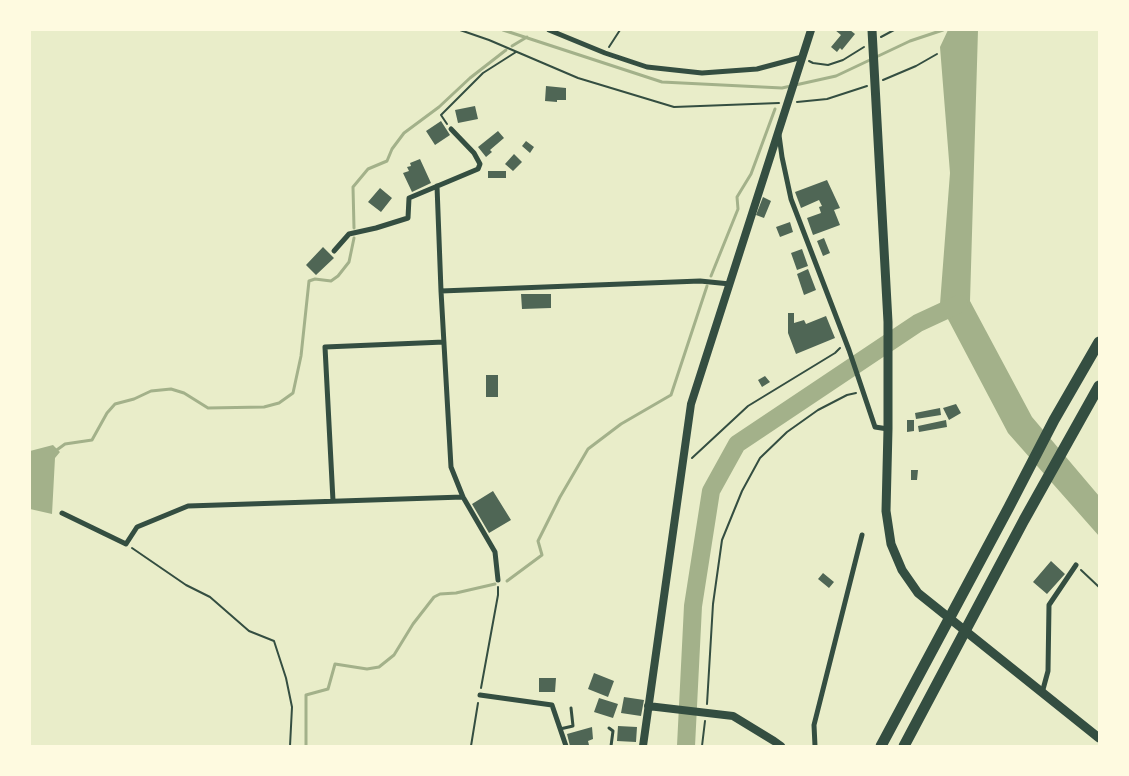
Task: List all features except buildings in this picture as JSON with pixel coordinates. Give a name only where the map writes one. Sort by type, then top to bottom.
[{"type":"highway","points":[[881,746],[968,586],[1054,420],[1099,342]]},
{"type":"highway","points":[[904,746],[1024,520],[1099,386]]},
{"type":"main road","points":[[872,30],[888,322],[886,511],[891,544],[902,570],[918,593],[1098,737]]},
{"type":"street","points":[[549,30],[605,53],[647,67],[702,73],[757,69],[802,57]]},
{"type":"street","points":[[643,746],[691,404],[810,30]]},
{"type":"street","points":[[334,250],[349,234],[408,218],[409,198],[478,169],[480,164],[474,153],[451,129]]},
{"type":"street","points":[[778,131],[791,199],[861,384],[875,427],[888,429]]},
{"type":"street","points":[[437,186],[451,466],[463,497],[494,552],[498,580]]},
{"type":"street","points":[[441,291],[700,281],[730,284]]},
{"type":"street","points":[[333,501],[325,347],[444,342]]},
{"type":"street","points":[[62,513],[126,544],[137,527],[188,506],[463,497]]},
{"type":"street","points":[[815,746],[814,725],[862,535]]},
{"type":"street","points":[[1042,693],[1048,671],[1048,605],[1076,565]]},
{"type":"street","points":[[480,695],[552,705],[566,746]]},
{"type":"street","points":[[648,706],[733,716],[781,746]]},
{"type":"street","points":[[1098,737],[1099,746]]},
{"type":"lane","points":[[560,729],[573,726],[570,708]]},
{"type":"lane","points":[[609,728],[613,731],[611,746]]},
{"type":"path","points":[[460,30],[489,40],[578,78],[674,107],[828,99],[916,66],[937,54]]},
{"type":"path","points":[[605,53],[620,30]]},
{"type":"path","points":[[802,57],[813,63],[828,65],[843,60],[873,45],[894,30]]},
{"type":"path","points":[[451,129],[441,115],[483,73],[516,52]]},
{"type":"path","points":[[681,468],[748,406],[846,344]]},
{"type":"path","points":[[702,746],[713,604],[722,540],[742,491],[760,458],[787,432],[818,410],[847,395],[863,391]]},
{"type":"path","points":[[126,544],[186,585],[210,597],[249,631],[274,641],[286,678],[292,707],[290,746]]},
{"type":"path","points":[[1076,565],[1099,587]]},
{"type":"path","points":[[471,746],[498,595],[498,580]]},
{"type":"shaded area","points":[[948,30],[978,30],[970,301],[1032,417],[1099,496],[1099,536],[1008,433],[940,304],[950,173],[940,47]]},
{"type":"shaded area","points":[[53,445],[60,452],[55,458],[52,514],[30,509],[30,451]]},
{"type":"waterway","points":[[503,30],[662,82],[782,88],[836,76],[910,41],[943,30]]},
{"type":"waterway","points":[[512,46],[527,37]]},
{"type":"waterway","points":[[354,228],[353,187],[368,169],[387,161],[392,149],[404,133],[439,107],[470,78],[506,50]]},
{"type":"waterway","points":[[711,276],[738,209],[737,197],[751,174],[775,109]]},
{"type":"waterway","points":[[54,452],[65,444],[92,440],[107,413],[115,404],[134,399],[151,391],[171,389],[184,393],[208,408],[264,407],[279,403],[293,393],[301,356],[309,281],[315,279],[331,281],[338,276],[349,262],[354,238]]},
{"type":"waterway","points":[[507,581],[542,555],[538,541],[560,497],[588,449],[621,424],[671,395],[707,286]]},
{"type":"waterway","points":[[686,746],[693,606],[711,491],[737,444],[918,323],[959,304]]},
{"type":"waterway","points":[[306,746],[306,695],[328,689],[335,664],[367,669],[379,667],[394,655],[413,624],[434,597],[440,594],[456,593],[495,584]]}]
